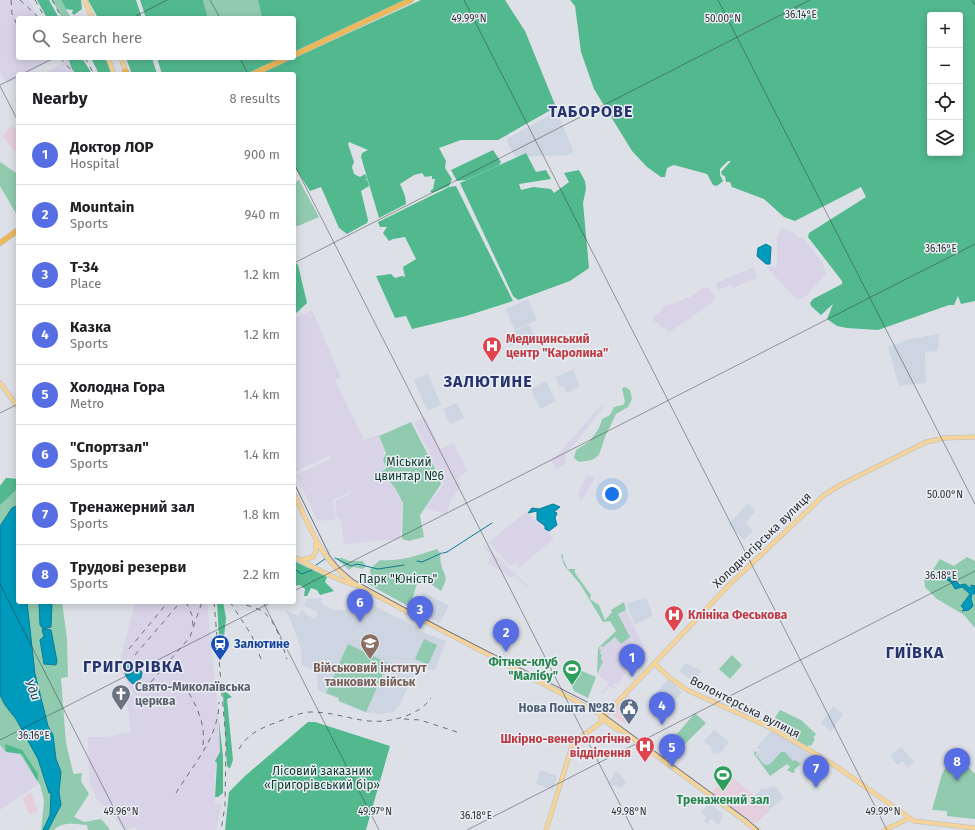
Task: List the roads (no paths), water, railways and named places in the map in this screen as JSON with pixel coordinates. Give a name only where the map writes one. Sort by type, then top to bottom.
[{"type":"highway","points":[[296,54],[411,0]]},
{"type":"highway","points":[[257,72],[283,60]]},
{"type":"highway","points":[[0,243],[16,231]]},
{"type":"main road","points":[[85,0],[91,16]]},
{"type":"main road","points":[[109,60],[113,72]]},
{"type":"main road","points":[[110,65],[111,60]]},
{"type":"main road","points":[[121,60],[127,72]]},
{"type":"main road","points":[[0,383],[16,404]]},
{"type":"main road","name":"Холодногірська вулиця","points":[[546,830],[573,743],[603,718],[726,588],[829,491],[926,442],[944,438],[975,437]]},
{"type":"main road","points":[[296,498],[316,541],[318,549],[338,571],[360,587],[603,718]]},
{"type":"main road","points":[[299,560],[311,559],[318,549]]},
{"type":"main road","points":[[296,558],[350,584],[603,718],[758,830]]},
{"type":"main road","points":[[350,584],[360,587]]},
{"type":"main road","name":"Волонтерська вулиця","points":[[654,663],[670,678],[686,689],[771,728],[837,767],[910,818],[918,822],[975,828]]},
{"type":"main road","points":[[884,830],[910,818]]},
{"type":"water","points":[[766,244],[771,247],[770,264],[766,264],[757,256],[758,248]]},
{"type":"water","points":[[553,504],[560,507],[554,512],[557,513],[555,518],[557,525],[549,531],[545,529],[545,526],[537,520],[537,511],[528,513],[532,508],[539,509]]},
{"type":"water","name":"Уди","points":[[16,506],[16,604],[27,604],[35,674],[48,726],[53,735],[56,759],[61,772],[59,792],[61,805],[48,830],[43,830],[50,815],[51,793],[49,793],[38,759],[16,719],[5,705],[0,695],[0,526],[12,508]]},
{"type":"water","points":[[949,577],[951,581],[956,581],[960,585],[965,584],[971,589],[971,585],[975,586],[975,594],[972,594],[971,599],[973,606],[969,610],[962,611],[964,609],[961,606],[970,594],[962,587],[955,589],[951,582],[947,580]]},
{"type":"water","points":[[39,604],[52,604],[51,627],[43,629],[40,625]]},
{"type":"water","points":[[42,630],[51,630],[57,661],[56,665],[44,664],[40,640],[44,636]]},
{"type":"water","points":[[126,662],[131,662],[142,672],[141,678],[133,684],[128,680],[125,674],[124,668]]},
{"type":"waterway","points":[[443,553],[447,552],[492,523]]},
{"type":"waterway","points":[[417,561],[422,562],[442,553]]},
{"type":"waterway","points":[[335,558],[351,566],[357,564],[378,569],[404,565]]},
{"type":"waterway","points":[[316,565],[325,559]]},
{"type":"waterway","points":[[296,570],[302,574],[312,570]]},
{"type":"tram line","points":[[296,487],[330,556],[340,568],[354,580],[440,627],[589,703],[747,819],[759,830]]},
{"type":"railway","points":[[11,0],[12,14],[16,23]]},
{"type":"railway","points":[[20,0],[37,16]]},
{"type":"railway","points":[[35,0],[44,16]]},
{"type":"railway","points":[[52,0],[61,16]]},
{"type":"railway","points":[[62,60],[73,72]]},
{"type":"railway","points":[[86,60],[93,72]]},
{"type":"railway","points":[[129,649],[166,604]]},
{"type":"railway","points":[[187,604],[192,615],[193,626]]},
{"type":"railway","points":[[151,682],[190,637],[201,604]]},
{"type":"railway","points":[[214,604],[226,740],[225,806],[221,830]]},
{"type":"railway","points":[[231,604],[252,636],[261,659]]},
{"type":"railway","points":[[243,604],[258,609],[274,624],[287,659]]},
{"type":"railway","points":[[135,655],[177,606]]},
{"type":"railway","points":[[189,693],[203,727],[202,750]]},
{"type":"railway","points":[[239,749],[245,740],[257,731],[300,714],[310,712],[368,721],[392,720],[417,711],[431,698]]},
{"type":"railway","points":[[176,793],[210,739],[218,715],[219,702]]},
{"type":"railway","points":[[404,719],[420,720],[457,732]]},
{"type":"place","name":"Медицинський центр \"Каролина\"","points":[[492,363]]},
{"type":"place","name":"\"Спортзал\"","points":[[360,622]]},
{"type":"place","name":"T-34","points":[[420,629]]},
{"type":"place","name":"Клініка Феськова","points":[[674,632]]},
{"type":"place","name":"Mountain","points":[[506,652]]},
{"type":"place","name":"Військовий інститут танкових військ","points":[[370,660]]},
{"type":"place","name":"Залютине","points":[[220,661]]},
{"type":"place","name":"Доктор ЛОР","points":[[632,677]]},
{"type":"place","name":"Фітнес-клуб \"Малібу\"","points":[[572,686]]},
{"type":"place","name":"Свято-Миколаївська церква","points":[[121,711]]},
{"type":"place","name":"Нова Пошта №82","points":[[629,725]]},
{"type":"place","name":"Казка","points":[[662,725]]},
{"type":"place","name":"Шкірно-венерологічне відділення","points":[[645,763]]},
{"type":"place","name":"Холодна Гора","points":[[672,767]]},
{"type":"place","name":"Трудові резерви","points":[[957,781]]},
{"type":"place","name":"Тренажерний зал","points":[[816,788]]},
{"type":"place","name":"Тренажений зал","points":[[723,792]]},
{"type":"district","name":"ТАБОРОВЕ","points":[[591,111]]},
{"type":"district","name":"ЗАЛЮТИНЕ","points":[[488,381]]},
{"type":"district","name":"ГИЇВКА","points":[[915,652]]},
{"type":"district","name":"ГРИГОРІВКА","points":[[133,666]]},
{"type":"park label","name":"Міський цвинтар №6","points":[[409,469]]},
{"type":"park label","name":"Парк \"Юність\"","points":[[398,579]]},
{"type":"park label","name":"Лісовий заказник «Григорівський бір»","points":[[322,778]]}]
